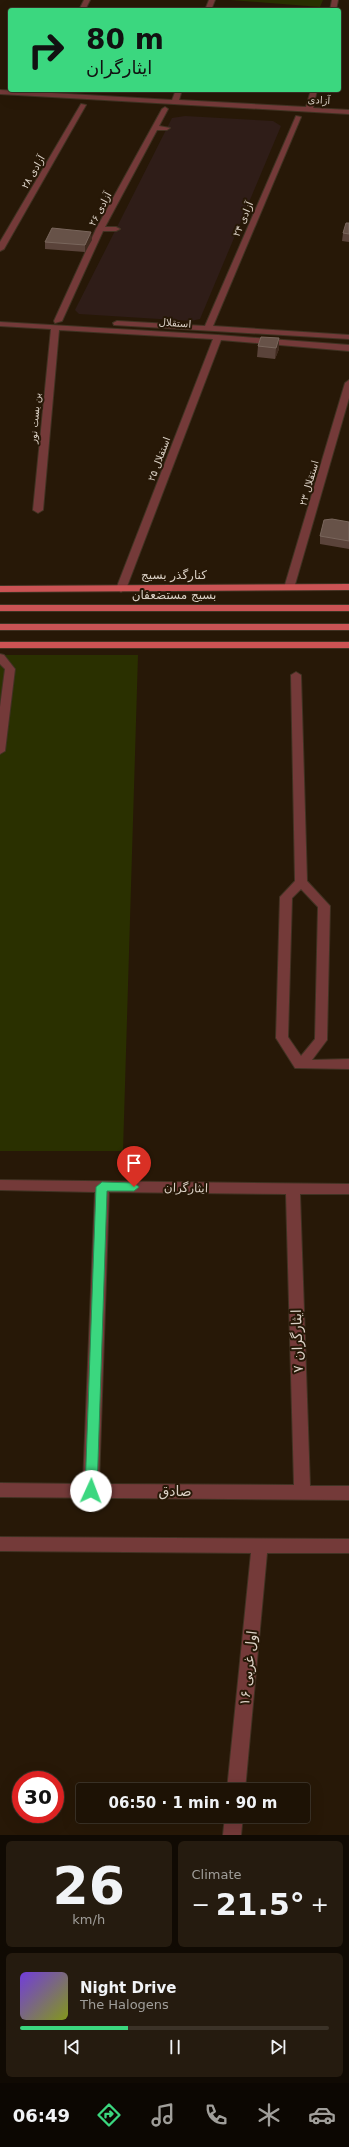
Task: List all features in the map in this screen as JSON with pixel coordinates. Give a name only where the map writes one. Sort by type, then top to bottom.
[{"type":"main road","name":"کنارگذر بسیج","points":[[0,589],[349,587]]},
{"type":"main road","name":"بسیج مستضعفان","points":[[0,608],[349,608]]},
{"type":"main road","points":[[0,627],[349,627]]},
{"type":"main road","points":[[0,645],[349,645]]},
{"type":"street","name":"آزادی","points":[[0,92],[42,92],[175,102],[349,112]]},
{"type":"street","points":[[175,102],[178,92]]},
{"type":"street","points":[[309,110],[314,92]]},
{"type":"street","name":"آزادی","points":[[0,100],[349,120]]},
{"type":"street","name":"آزادی ۲۸","points":[[0,249],[83,104]]},
{"type":"street","name":"آزادی ۲۶","points":[[56,324],[100,230],[165,109]]},
{"type":"street","name":"آزادی ۲۴","points":[[208,328],[298,117]]},
{"type":"street","points":[[155,128],[167,128]]},
{"type":"street","points":[[100,230],[116,230]]},
{"type":"street","name":"استقلال","points":[[0,316],[56,324],[349,348]]},
{"type":"street","name":"استقلال","points":[[0,324],[56,324],[128,320],[208,328],[348,335]]},
{"type":"street","name":"بن بست نور","points":[[38,510],[56,324]]},
{"type":"street","name":"استقلال ۲۵","points":[[121,588],[218,337]]},
{"type":"street","name":"استقلال ۲۳","points":[[290,588],[349,383]]},
{"type":"street","points":[[0,657],[10,669],[0,751]]},
{"type":"street","points":[[296,675],[301,882],[324,906],[321,1040],[300,1065]]},
{"type":"street","points":[[300,1065],[282,1038],[286,897],[301,882]]},
{"type":"street","points":[[300,1065],[349,1064]]},
{"type":"street","name":"ایثارگران","points":[[0,1185],[349,1190]]},
{"type":"street","points":[[91,1491],[102,1187]]},
{"type":"street","name":"ایثارگران ۷","points":[[293,1189],[302,1492]]},
{"type":"street","name":"صادق","points":[[0,1490],[349,1493]]},
{"type":"street","points":[[0,1544],[349,1546]]},
{"type":"street","name":"۱۶ اول غربی","points":[[237,1783],[260,1546]]},
{"type":"street","points":[[232,1835],[233,1823]]},
{"type":"shaded area","points":[[185,116],[273,121],[281,126],[200,319],[191,321],[79,314],[75,310],[172,118]]},
{"type":"green space","points":[[230,0],[323,0],[320,7]]},
{"type":"green space","points":[[0,655],[138,655],[123,1151],[0,1151]]},
{"type":"building","points":[[346,223],[349,223],[349,234],[343,233]]},
{"type":"building","points":[[52,228],[91,232],[85,245],[45,242]]},
{"type":"building","points":[[261,337],[279,338],[276,348],[258,346]]},
{"type":"building","points":[[332,519],[349,522],[349,541],[320,536],[324,520]]},
{"type":"route","points":[[91,1491],[102,1187],[134,1187]]}]
